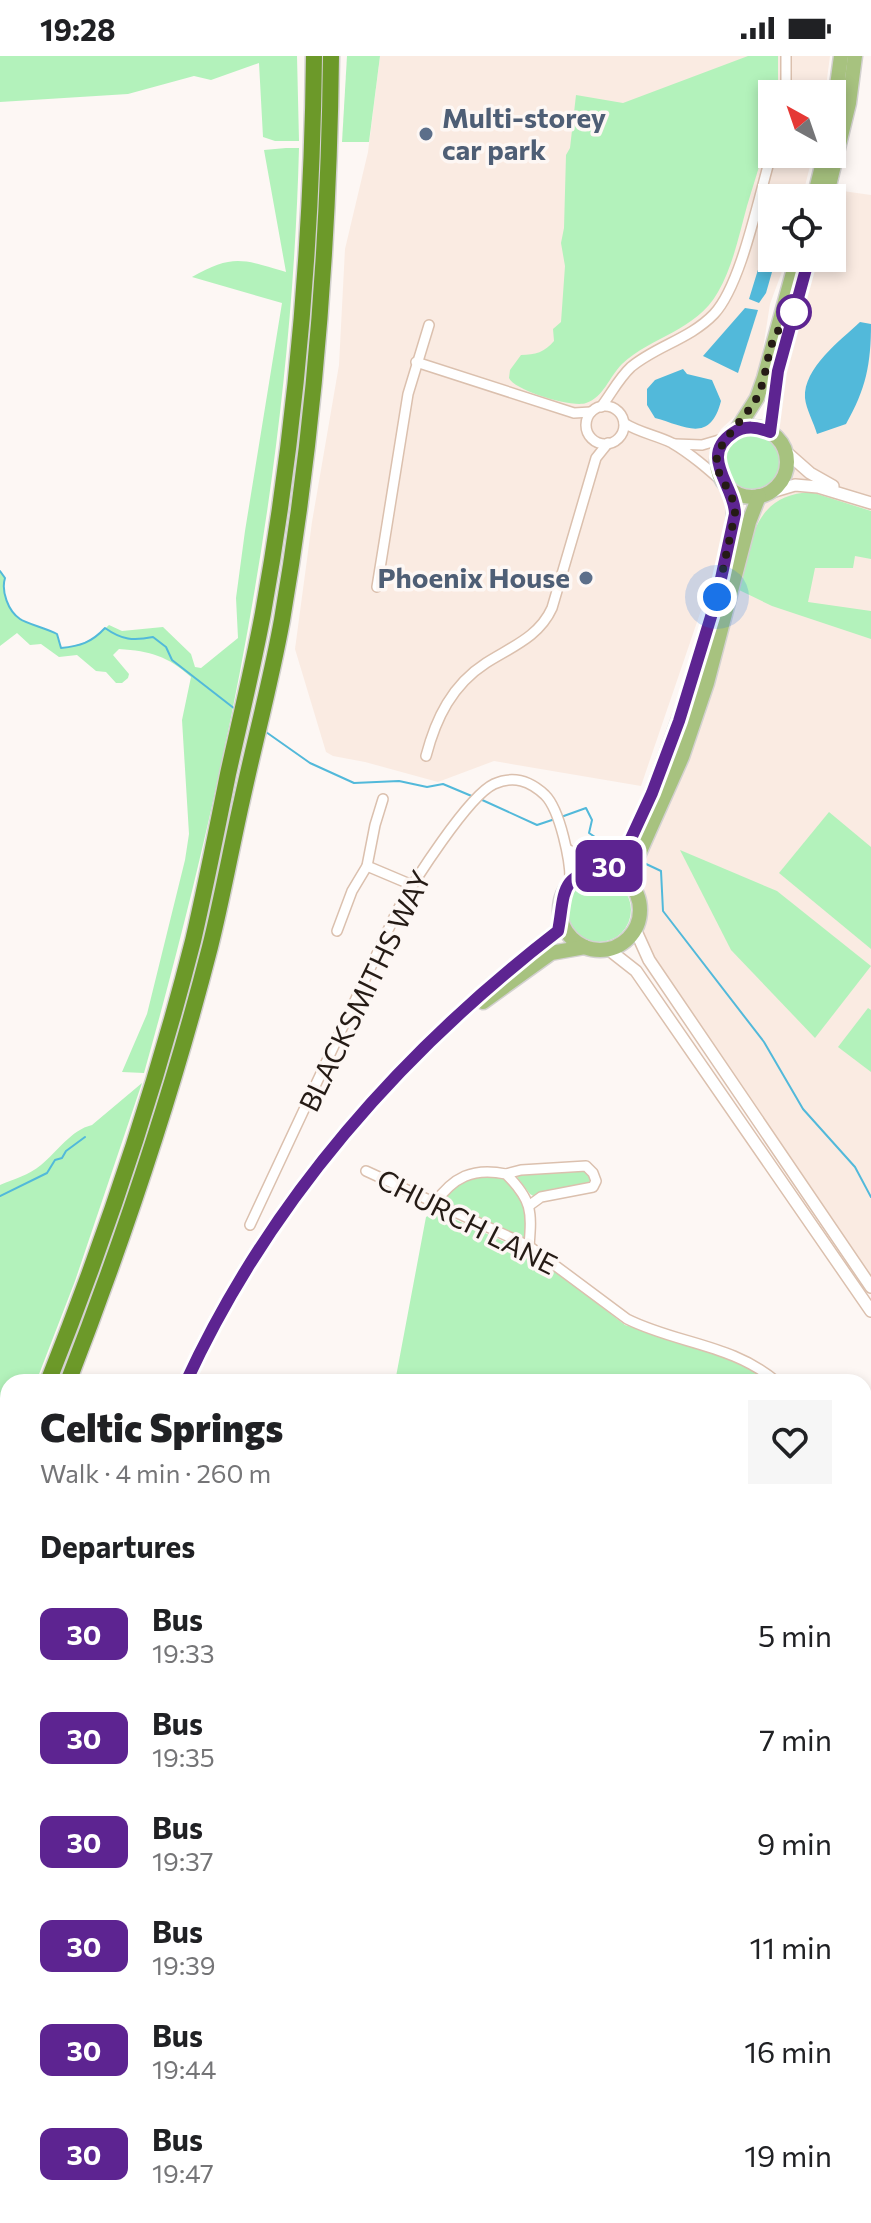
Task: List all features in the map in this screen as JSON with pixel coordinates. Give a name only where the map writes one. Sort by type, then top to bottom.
[{"type":"highway","points":[[303,56],[308,227]]},
{"type":"highway","points":[[51,1374],[108,1221],[152,1084],[193,940],[263,615],[292,407],[313,169],[314,56]]},
{"type":"highway","points":[[324,267],[331,56]]},
{"type":"highway","points":[[71,1374],[128,1221],[171,1086],[210,946],[281,622],[306,454],[339,124],[341,56]]},
{"type":"main road","points":[[838,80],[841,56]]},
{"type":"main road","points":[[829,184],[849,103],[855,56]]},
{"type":"main road","points":[[605,870],[628,845],[646,806],[697,670],[732,533],[735,502],[718,470],[717,457],[759,395],[793,272]]},
{"type":"main road","points":[[770,432],[778,371],[805,272]]},
{"type":"main road","points":[[630,883],[638,856],[682,757],[707,683],[749,522],[764,494],[781,481],[786,468],[785,451],[778,438],[770,432],[758,427],[731,434]]},
{"type":"main road","points":[[727,486],[741,495],[764,494]]},
{"type":"main road","points":[[190,1374],[207,1336],[249,1265],[312,1170],[384,1089],[446,1027],[497,978],[558,931],[563,894],[570,883],[590,871],[605,870],[619,874],[630,883],[640,908],[635,929],[624,942],[608,949],[585,947],[551,953],[446,1027]]},
{"type":"main road","points":[[561,918],[565,931],[585,947]]},
{"type":"street","points":[[786,56],[786,80]]},
{"type":"street","points":[[574,413],[591,412],[601,407],[638,362],[698,328],[724,301],[737,274],[767,168]]},
{"type":"street","points":[[377,587],[399,447],[416,362],[429,325]]},
{"type":"street","points":[[416,362],[574,413],[582,419],[594,440],[596,458],[545,623],[532,635],[485,664],[458,688],[437,720],[426,756]]},
{"type":"street","points":[[617,384],[616,409],[624,423],[638,433],[672,443],[702,445],[731,434]]},
{"type":"street","points":[[601,407],[616,409]]},
{"type":"street","points":[[587,431],[591,412]]},
{"type":"street","points":[[596,458],[613,441],[624,423]]},
{"type":"street","points":[[594,440],[613,441],[627,434],[638,433]]},
{"type":"street","points":[[672,443],[702,463],[727,486]]},
{"type":"street","points":[[785,451],[810,473],[855,498]]},
{"type":"street","points":[[764,494],[795,485],[818,487],[871,503]]},
{"type":"street","name":"BLACKSMITHS WAY","points":[[250,1225],[412,885],[469,808],[492,784],[518,779],[530,784],[551,802],[571,866],[570,883]]},
{"type":"street","points":[[337,931],[352,891],[367,866],[383,799]]},
{"type":"street","name":"BLACKSMITHS WAY","points":[[565,844],[590,871]]},
{"type":"street","points":[[367,866],[412,885]]},
{"type":"street","points":[[635,929],[649,960],[871,1287]]},
{"type":"street","points":[[608,949],[636,971],[871,1311]]},
{"type":"street","points":[[434,1204],[452,1182],[476,1171],[506,1174],[521,1170],[586,1166],[593,1173],[596,1181],[593,1187],[541,1197],[530,1205]]},
{"type":"street","name":"CHURCH LANE","points":[[366,1171],[529,1246],[642,1327],[720,1349],[745,1359],[766,1374]]},
{"type":"street","points":[[506,1174],[530,1205],[529,1246]]},
{"type":"shaded area","points":[[380,56],[830,56],[827,80],[758,80],[758,168],[810,168],[806,184],[758,184],[758,272],[782,272],[770,304],[758,380],[743,409],[721,429],[712,446],[709,475],[727,508],[724,543],[641,786],[494,761],[438,782],[326,752],[295,649],[312,522],[339,365],[345,249],[368,152]]},
{"type":"shaded area","points":[[846,191],[871,195],[871,1287],[635,929],[640,908],[630,883],[682,757],[759,496],[775,488],[786,468],[785,451],[778,438],[770,432],[806,272],[846,272]]},
{"type":"green space","points":[[0,56],[297,56],[299,141],[275,141],[263,137],[259,63],[211,80],[194,76],[128,94],[0,102]]},
{"type":"green space","points":[[347,56],[380,56],[369,142],[342,142]]},
{"type":"green space","points":[[748,56],[778,56],[778,80],[758,80],[759,168],[732,261],[718,292],[709,305],[686,325],[622,364],[592,400],[569,403],[545,397],[513,383],[509,378],[510,370],[521,355],[547,348],[554,341],[553,329],[561,322],[566,155],[570,148],[576,95],[623,103]]},
{"type":"green space","points":[[299,148],[294,266],[269,499],[250,615],[203,845],[144,1073],[122,1072],[147,1014],[185,860],[189,834],[182,720],[191,677],[158,656],[119,649],[113,655],[129,674],[122,683],[116,683],[106,672],[96,671],[77,655],[59,657],[41,644],[30,645],[17,633],[0,646],[0,571],[5,578],[5,595],[12,611],[23,621],[57,634],[61,648],[87,641],[109,625],[122,631],[163,627],[191,654],[195,667],[201,668],[238,638],[236,598],[282,303],[192,277],[218,265],[238,261],[286,272],[264,150]]},
{"type":"green space","points":[[752,435],[771,444],[780,463],[771,482],[752,491],[733,482],[724,463],[733,444]]},
{"type":"green space","points":[[811,492],[871,511],[871,559],[855,556],[853,568],[815,568],[808,602],[871,611],[871,639],[772,606],[739,590],[751,539],[765,512],[791,495]]},
{"type":"green space","points":[[829,812],[871,847],[871,949],[779,873]]},
{"type":"green space","points":[[680,850],[777,891],[871,966],[815,1038],[731,950]]},
{"type":"green space","points":[[599,878],[617,884],[625,892],[631,910],[625,928],[617,936],[599,942],[581,936],[573,928],[567,910],[573,892],[581,884]]},
{"type":"green space","points":[[868,1008],[871,1010],[871,1072],[838,1047]]},
{"type":"green space","points":[[142,1083],[75,1281],[39,1374],[0,1374],[0,1185],[36,1168],[71,1136],[92,1125]]},
{"type":"green space","points":[[585,1168],[592,1176],[591,1184],[552,1189],[535,1197],[517,1177],[518,1174]]},
{"type":"green space","points":[[500,1174],[521,1195],[527,1219],[526,1240],[443,1202],[442,1199],[461,1179]]},
{"type":"green space","points":[[436,1211],[536,1256],[625,1325],[739,1360],[757,1374],[397,1374],[426,1217]]},
{"type":"water","points":[[758,270],[772,272],[766,293],[759,303],[749,299]]},
{"type":"water","points":[[745,308],[758,310],[738,373],[703,356]]},
{"type":"water","points":[[860,322],[871,324],[871,338],[866,376],[858,399],[846,424],[817,434],[805,398],[810,376],[834,346]]},
{"type":"water","points":[[683,369],[687,374],[712,380],[721,401],[710,423],[703,427],[695,429],[655,418],[647,405],[647,389],[655,380]]},
{"type":"waterway","points":[[0,571],[5,578],[5,595],[12,611],[23,621],[57,634],[61,648],[85,643],[105,628],[128,638],[153,637],[166,647],[172,660],[235,709]]},
{"type":"waterway","points":[[266,732],[310,763],[354,783],[399,781],[427,787],[443,784],[474,797]]},
{"type":"waterway","points":[[480,799],[537,825],[555,819]]},
{"type":"waterway","points":[[561,817],[586,808],[592,820],[589,833],[616,851]]},
{"type":"waterway","points":[[644,863],[661,871],[663,911],[764,1042],[803,1109],[855,1167],[871,1197]]},
{"type":"waterway","points":[[0,1196],[47,1173],[55,1160],[62,1158],[66,1151],[85,1137]]},
{"type":"bus line","name":"30","points":[[190,1374],[207,1336],[249,1265],[312,1170],[418,1054],[497,978],[558,931],[560,906],[570,883],[579,875],[605,870],[628,845],[652,793],[697,670],[732,533],[735,502],[718,470],[717,457],[726,438],[736,431],[758,427],[770,432],[778,371],[805,272]]},
{"type":"place","name":"Multi-storey car park","points":[[426,134]]},
{"type":"place","name":"Phoenix House","points":[[586,578]]},
{"type":"route","points":[[717,597],[735,514],[735,502],[718,470],[717,457],[721,445],[736,431],[757,398],[776,333],[794,312]]}]
